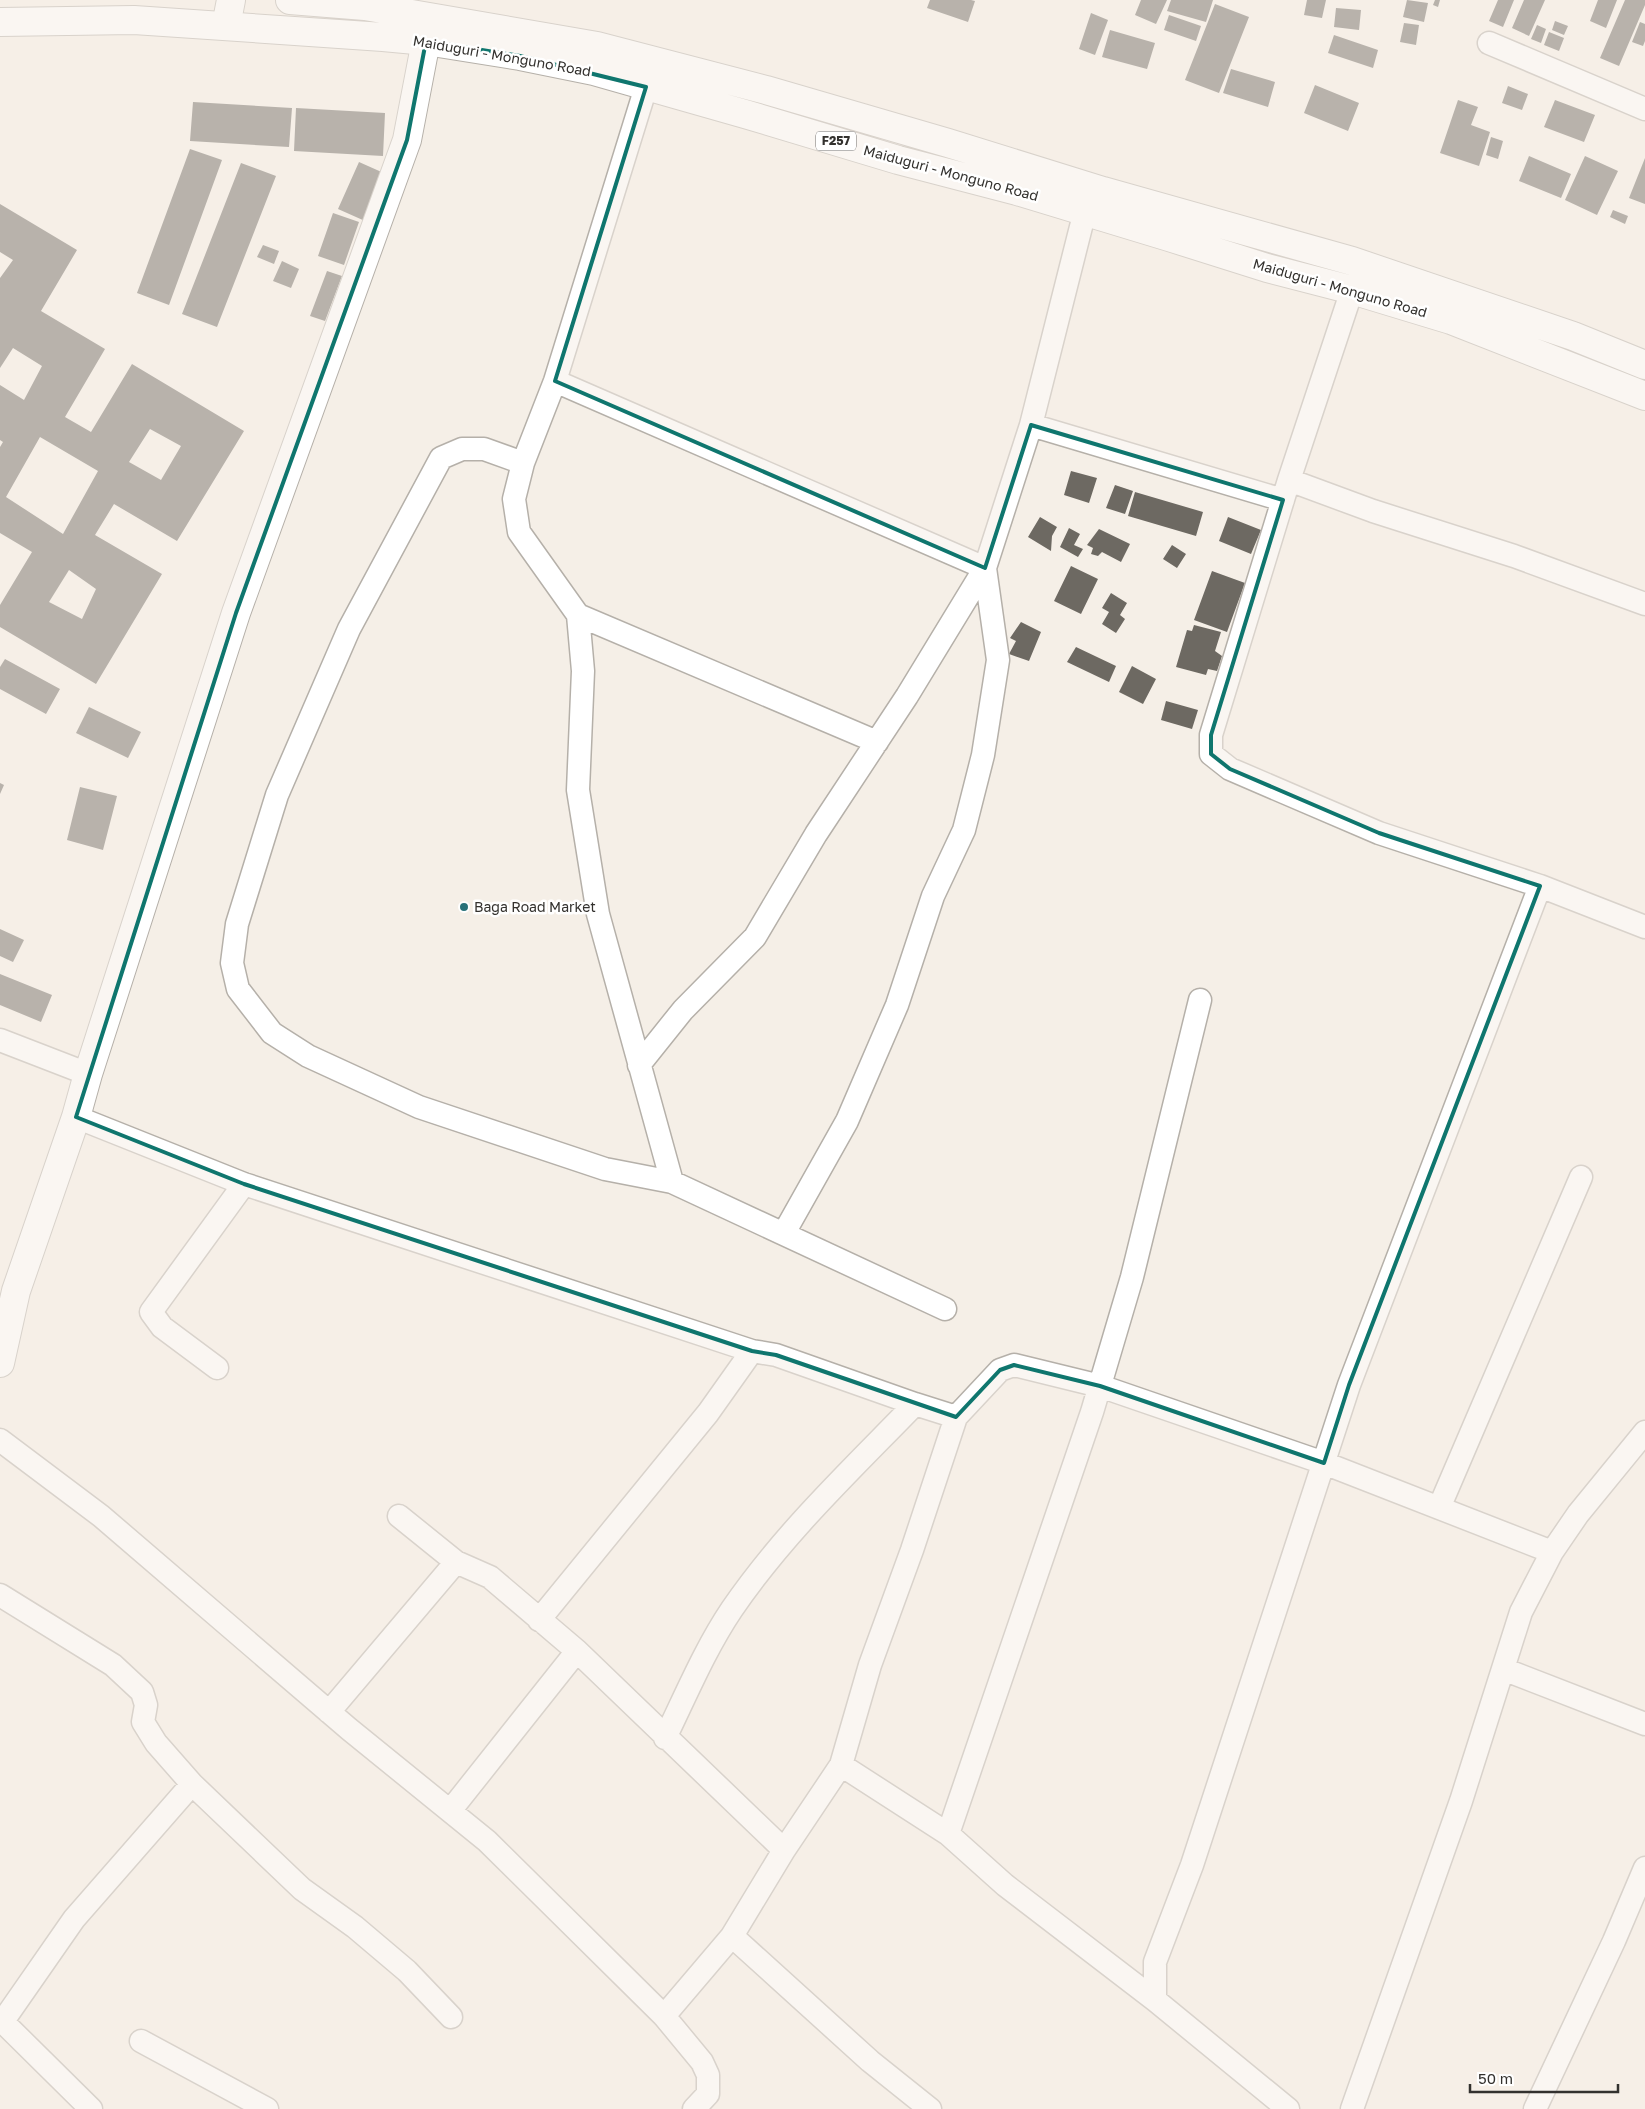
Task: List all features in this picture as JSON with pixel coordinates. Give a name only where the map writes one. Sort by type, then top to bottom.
[{"type":"main road","name":"Maiduguri - Monguno Road","points":[[290,0],[365,6],[597,46],[766,90],[1103,191],[1352,260],[1572,336],[1645,365]]},
{"type":"main road","name":"Maiduguri - Monguno Road","points":[[0,22],[134,20],[228,13],[426,41],[594,71],[898,160],[1086,211],[1266,268],[1352,290],[1451,320],[1645,396]]},
{"type":"main road","points":[[0,1363],[16,1291],[76,1116],[236,613],[407,140],[426,41]]},
{"type":"street","points":[[1490,42],[1645,109]]},
{"type":"street","points":[[646,86],[555,381],[523,463],[514,500],[518,532],[578,615],[583,671],[578,790],[598,914],[672,1182]]},
{"type":"street","points":[[639,1065],[683,1010],[755,937],[816,834],[877,742],[985,568],[1032,425],[1086,211]]},
{"type":"street","points":[[1352,290],[1286,490],[1211,735],[1211,754],[1230,769],[1379,833],[1540,886],[1645,927]]},
{"type":"street","points":[[555,381],[985,568]]},
{"type":"street","points":[[1032,425],[1373,511],[1514,556],[1645,604]]},
{"type":"street","points":[[523,463],[484,449],[462,449],[441,458],[349,629],[277,795],[237,924],[232,963],[238,989],[272,1033],[308,1056],[419,1107],[605,1169],[672,1182],[946,1309]]},
{"type":"street","points":[[784,1233],[847,1121],[897,1005],[933,896],[964,830],[983,755],[998,660],[985,568]]},
{"type":"street","points":[[578,615],[877,742]]},
{"type":"street","points":[[1155,2000],[1155,1962],[1195,1855],[1349,1385],[1540,886]]},
{"type":"street","points":[[948,1834],[1100,1386],[1132,1277],[1200,1000]]},
{"type":"street","points":[[0,1040],[88,1074]]},
{"type":"street","points":[[76,1116],[244,1184],[752,1351],[776,1354],[956,1417]]},
{"type":"street","points":[[1439,1508],[1581,1178]]},
{"type":"street","points":[[217,1368],[162,1327],[151,1312],[244,1184]]},
{"type":"street","points":[[540,1620],[614,1526],[708,1413],[752,1351]]},
{"type":"street","points":[[664,2016],[732,1936],[784,1850],[841,1765],[870,1665],[912,1550],[956,1417],[1000,1370],[1014,1365],[1100,1386],[1324,1463],[1552,1552]]},
{"type":"street","points":[[665,1738],[695,1675],[732,1610],[784,1540],[915,1404]]},
{"type":"street","points":[[1352,2109],[1461,1801],[1522,1612],[1552,1552],[1578,1514],[1645,1432]]},
{"type":"street","points":[[0,1440],[101,1516],[329,1712],[487,1841],[664,2016],[702,2062],[708,2075],[708,2094],[694,2109]]},
{"type":"street","points":[[399,1516],[456,1562],[490,1578],[577,1652],[784,1850]]},
{"type":"street","points":[[329,1712],[456,1562]]},
{"type":"street","points":[[0,1595],[113,1665],[142,1692],[146,1705],[143,1722],[156,1743],[192,1784],[302,1889],[355,1927],[407,1971],[451,2017]]},
{"type":"street","points":[[450,1811],[577,1652]]},
{"type":"street","points":[[1503,1669],[1645,1724]]},
{"type":"street","points":[[841,1765],[948,1834],[1005,1885],[1155,2000],[1288,2109]]},
{"type":"street","points":[[91,2109],[2,2020],[74,1919],[192,1784]]},
{"type":"street","points":[[1534,2109],[1614,1941],[1645,1868]]},
{"type":"street","points":[[732,1936],[870,2061],[930,2109]]},
{"type":"street","points":[[141,2041],[267,2109]]},
{"type":"highlighted area","points":[[426,41],[520,56],[646,87],[555,381],[985,568],[1031,425],[1283,500],[1211,735],[1211,754],[1230,769],[1379,833],[1540,886],[1349,1385],[1324,1463],[1100,1386],[1014,1365],[1000,1370],[956,1417],[776,1355],[752,1351],[244,1184],[76,1117],[236,613],[407,140]]},
{"type":"building","points":[[930,0],[975,1],[968,22],[927,8]]},
{"type":"building","points":[[1141,0],[1167,0],[1156,24],[1135,15]]},
{"type":"building","points":[[1171,0],[1213,0],[1206,22],[1167,11]]},
{"type":"building","points":[[1307,0],[1326,0],[1322,18],[1304,15]]},
{"type":"building","points":[[1407,0],[1428,3],[1424,22],[1403,17]]},
{"type":"building","points":[[1435,0],[1440,0],[1438,7],[1433,5]]},
{"type":"building","points":[[1498,0],[1514,0],[1503,27],[1489,21]]},
{"type":"building","points":[[1524,0],[1545,0],[1529,36],[1512,28]]},
{"type":"building","points":[[1598,0],[1617,0],[1606,28],[1590,21]]},
{"type":"building","points":[[1625,0],[1645,0],[1645,5],[1619,66],[1600,58]]},
{"type":"building","points":[[1215,4],[1249,17],[1219,93],[1185,80]]},
{"type":"building","points":[[1336,8],[1361,10],[1359,30],[1334,27]]},
{"type":"building","points":[[1091,13],[1108,20],[1095,55],[1079,49]]},
{"type":"building","points":[[1169,15],[1201,26],[1196,41],[1164,30]]},
{"type":"building","points":[[1555,21],[1568,26],[1564,35],[1552,30]]},
{"type":"building","points":[[1640,22],[1645,24],[1645,41],[1643,46],[1632,42]]},
{"type":"building","points":[[1404,23],[1419,25],[1416,45],[1400,42]]},
{"type":"building","points":[[1537,25],[1546,29],[1541,43],[1531,39]]},
{"type":"building","points":[[1110,30],[1155,43],[1147,69],[1102,57]]},
{"type":"building","points":[[1549,32],[1564,38],[1559,51],[1544,45]]},
{"type":"building","points":[[1334,35],[1378,50],[1373,68],[1328,53]]},
{"type":"building","points":[[1231,69],[1275,82],[1268,107],[1223,93]]},
{"type":"building","points":[[1315,85],[1359,103],[1348,131],[1304,113]]},
{"type":"building","points":[[1508,86],[1528,94],[1522,110],[1502,103]]},
{"type":"building","points":[[1458,100],[1478,107],[1471,125],[1490,132],[1479,166],[1440,153]]},
{"type":"building","points":[[1555,100],[1595,115],[1584,142],[1544,127]]},
{"type":"building","points":[[193,102],[292,108],[289,147],[190,141]]},
{"type":"building","points":[[296,108],[385,113],[383,156],[294,151]]},
{"type":"building","points":[[1491,137],[1503,141],[1498,159],[1486,155]]},
{"type":"building","points":[[190,149],[222,160],[169,305],[137,293]]},
{"type":"building","points":[[1529,156],[1571,174],[1561,198],[1519,181]]},
{"type":"building","points":[[1585,156],[1618,171],[1597,215],[1565,200]]},
{"type":"building","points":[[1645,158],[1645,204],[1629,198]]},
{"type":"building","points":[[359,162],[386,174],[365,221],[338,209]]},
{"type":"building","points":[[241,163],[276,176],[217,327],[182,314]]},
{"type":"building","points":[[0,204],[77,250],[41,311],[105,349],[65,417],[91,432],[132,364],[244,431],[177,541],[114,504],[95,535],[162,574],[96,684],[0,627],[0,605],[32,552],[0,533],[0,447],[3,442],[0,440],[0,385],[24,400],[42,366],[13,348],[0,368],[0,278],[13,260],[0,252]],"holes":[[[150,429],[181,446],[161,480],[129,462]],[[40,437],[98,471],[63,534],[6,497]],[[69,570],[96,589],[82,619],[49,602]]]},
{"type":"building","points":[[1613,210],[1628,216],[1625,224],[1610,217]]},
{"type":"building","points":[[333,213],[359,222],[344,265],[318,256]]},
{"type":"building","points":[[263,245],[279,251],[274,264],[257,257]]},
{"type":"building","points":[[282,261],[299,269],[291,288],[273,281]]},
{"type":"building","points":[[327,271],[342,276],[325,321],[310,316]]},
{"type":"building","points":[[1071,471],[1097,478],[1089,503],[1064,495]]},
{"type":"building","points":[[1115,485],[1133,491],[1125,514],[1106,508]]},
{"type":"building","points":[[1135,492],[1203,512],[1196,536],[1128,516]]},
{"type":"building","points":[[1040,517],[1057,527],[1052,536],[1051,551],[1028,537]]},
{"type":"building","points":[[1228,517],[1261,530],[1251,554],[1219,541]]},
{"type":"building","points":[[1069,528],[1080,534],[1074,545],[1083,549],[1078,557],[1060,547]]},
{"type":"building","points":[[1099,529],[1130,544],[1121,562],[1102,552],[1098,556],[1091,554],[1093,548],[1087,545]]},
{"type":"building","points":[[1172,545],[1186,554],[1177,568],[1163,559]]},
{"type":"building","points":[[1071,566],[1098,579],[1081,614],[1054,601]]},
{"type":"building","points":[[1212,571],[1245,583],[1227,632],[1194,620]]},
{"type":"building","points":[[1111,593],[1127,603],[1120,615],[1125,619],[1116,633],[1102,624],[1109,612],[1102,608]]},
{"type":"building","points":[[1021,622],[1041,632],[1029,661],[1009,654],[1016,641],[1010,638]]},
{"type":"building","points":[[1194,625],[1221,632],[1215,651],[1222,656],[1217,671],[1208,669],[1206,675],[1176,667],[1187,630],[1192,631]]},
{"type":"building","points":[[1076,647],[1116,666],[1109,682],[1067,662]]},
{"type":"building","points":[[5,659],[60,689],[46,714],[0,689],[0,667]]},
{"type":"building","points":[[1132,666],[1156,679],[1143,704],[1119,692]]},
{"type":"building","points":[[1166,701],[1198,710],[1192,729],[1161,720]]},
{"type":"building","points":[[89,707],[141,732],[128,758],[76,733]]},
{"type":"building","points":[[0,783],[4,785],[0,794]]},
{"type":"building","points":[[80,787],[117,796],[103,850],[67,840]]},
{"type":"building","points":[[0,929],[24,940],[13,962],[0,956]]},
{"type":"building","points":[[0,974],[52,995],[41,1022],[0,1005]]},
{"type":"place","name":"Baga Road Market","points":[[464,907]]}]
